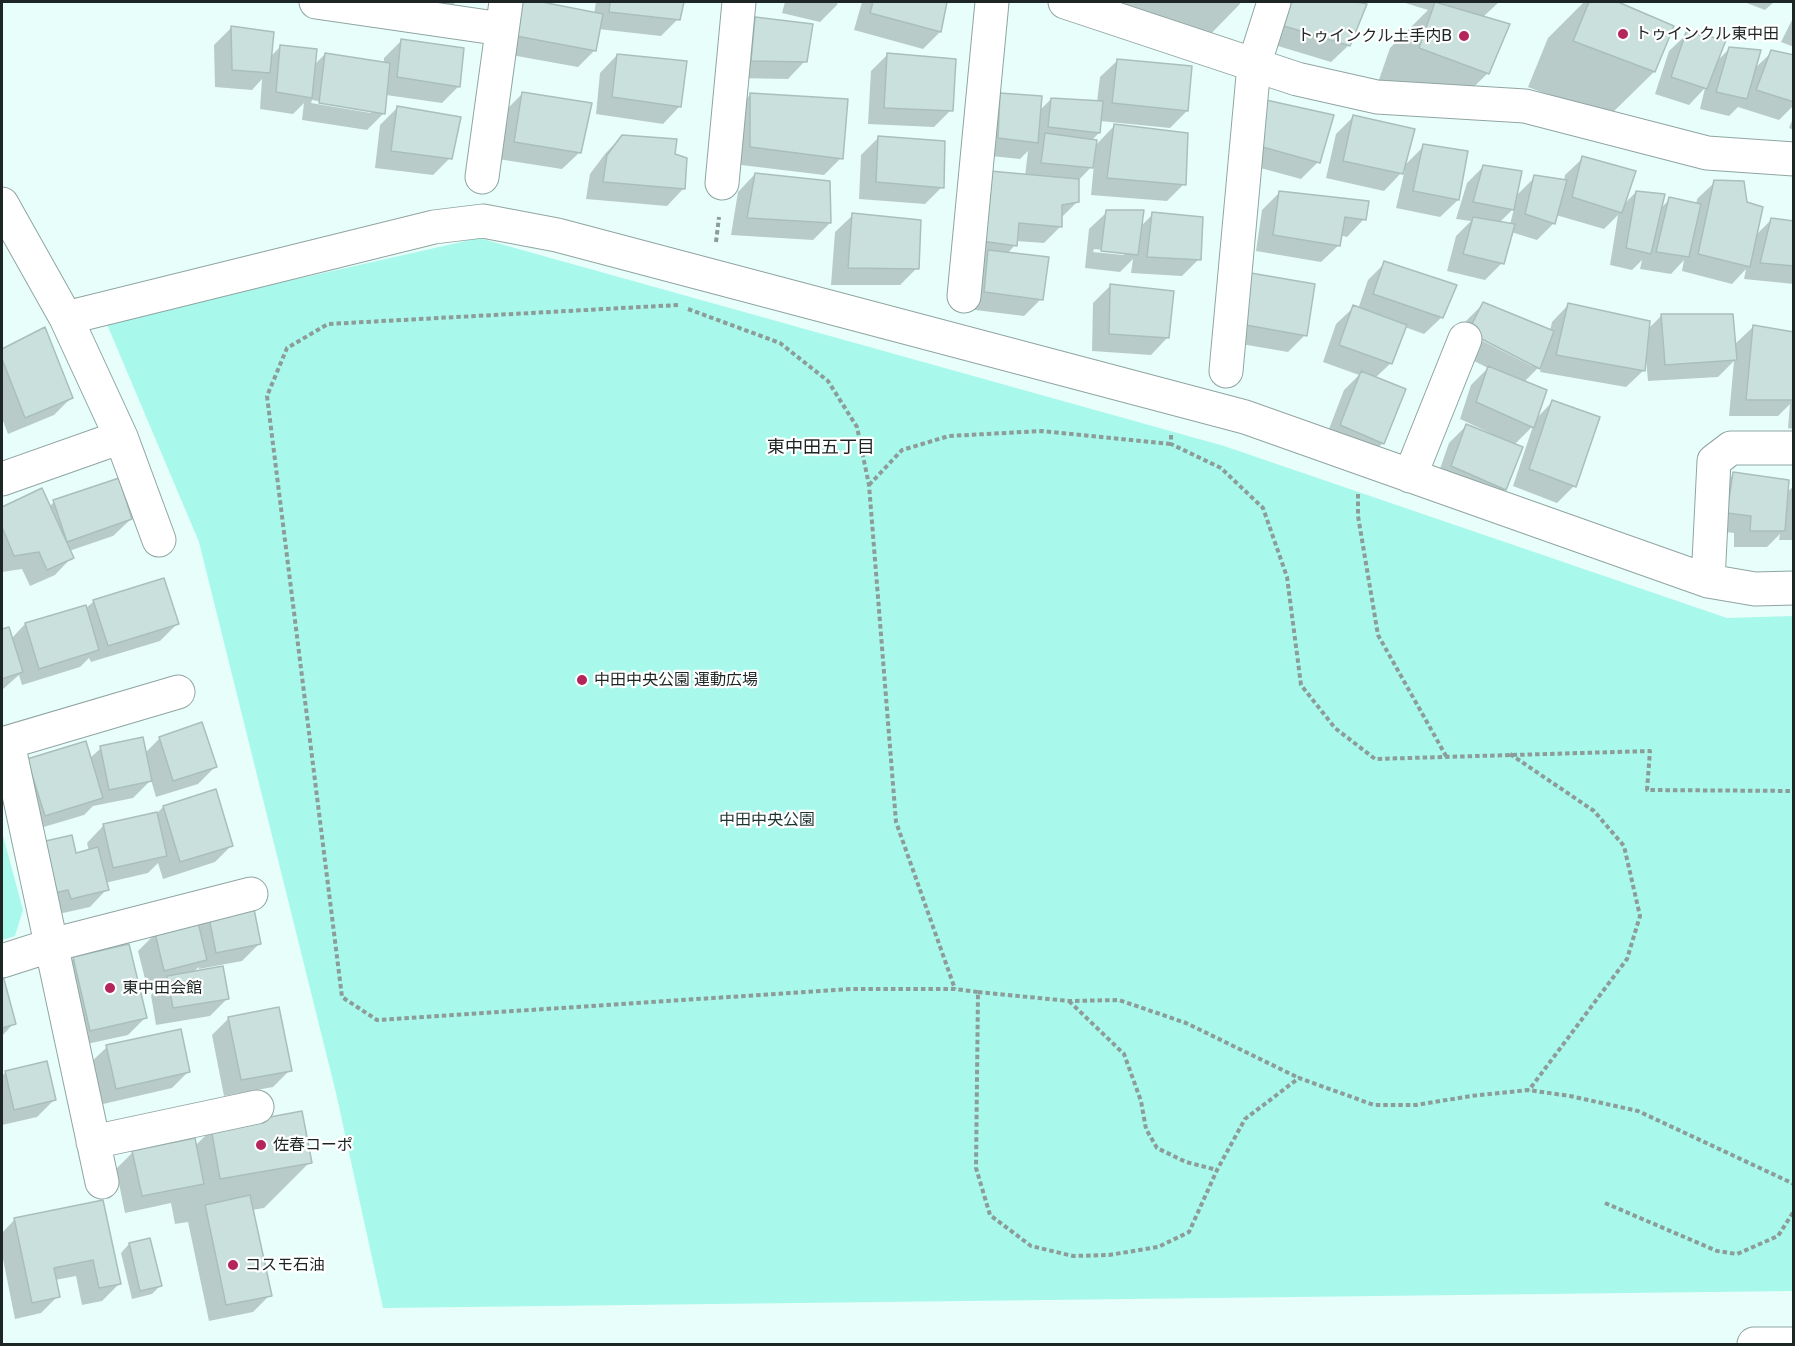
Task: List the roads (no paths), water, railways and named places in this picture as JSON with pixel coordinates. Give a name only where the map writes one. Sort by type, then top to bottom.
[{"type":"street","points":[[316,2],[504,15],[482,177]]},
{"type":"street","points":[[722,183],[739,2]]},
{"type":"street","points":[[964,296],[992,2]]},
{"type":"street","points":[[1065,2],[1297,79],[1377,97],[1525,106],[1707,153],[1794,159]]},
{"type":"street","points":[[1226,371],[1254,65],[1274,2]]},
{"type":"street","points":[[2,205],[66,318],[121,437],[159,540]]},
{"type":"street","points":[[66,318],[434,227],[483,221],[557,235],[1245,417],[1708,581],[1755,589],[1794,588]]},
{"type":"street","points":[[1410,476],[1465,339]]},
{"type":"street","points":[[2,479],[121,437]]},
{"type":"street","points":[[1708,581],[1714,461],[1731,448],[1794,448]]},
{"type":"street","points":[[102,1182],[52,945],[5,744],[178,692]]},
{"type":"street","points":[[2,961],[52,945],[251,894]]},
{"type":"street","points":[[93,1142],[257,1107]]},
{"type":"street","points":[[1754,1344],[1794,1344]]},
{"type":"place","name":"トゥインクル東中田","points":[[1623,34]]},
{"type":"place","name":"トゥインクル土手内B","points":[[1464,36]]},
{"type":"place","name":"中田中央公園 運動広場","points":[[582,680]]},
{"type":"place","name":"東中田会館","points":[[110,988]]},
{"type":"place","name":"佐春コーポ","points":[[261,1145]]},
{"type":"place","name":"コスモ石油","points":[[233,1265]]},
{"type":"district","name":"東中田五丁目","points":[[821,448]]},
{"type":"park label","name":"中田中央公園","points":[[767,820]]}]
